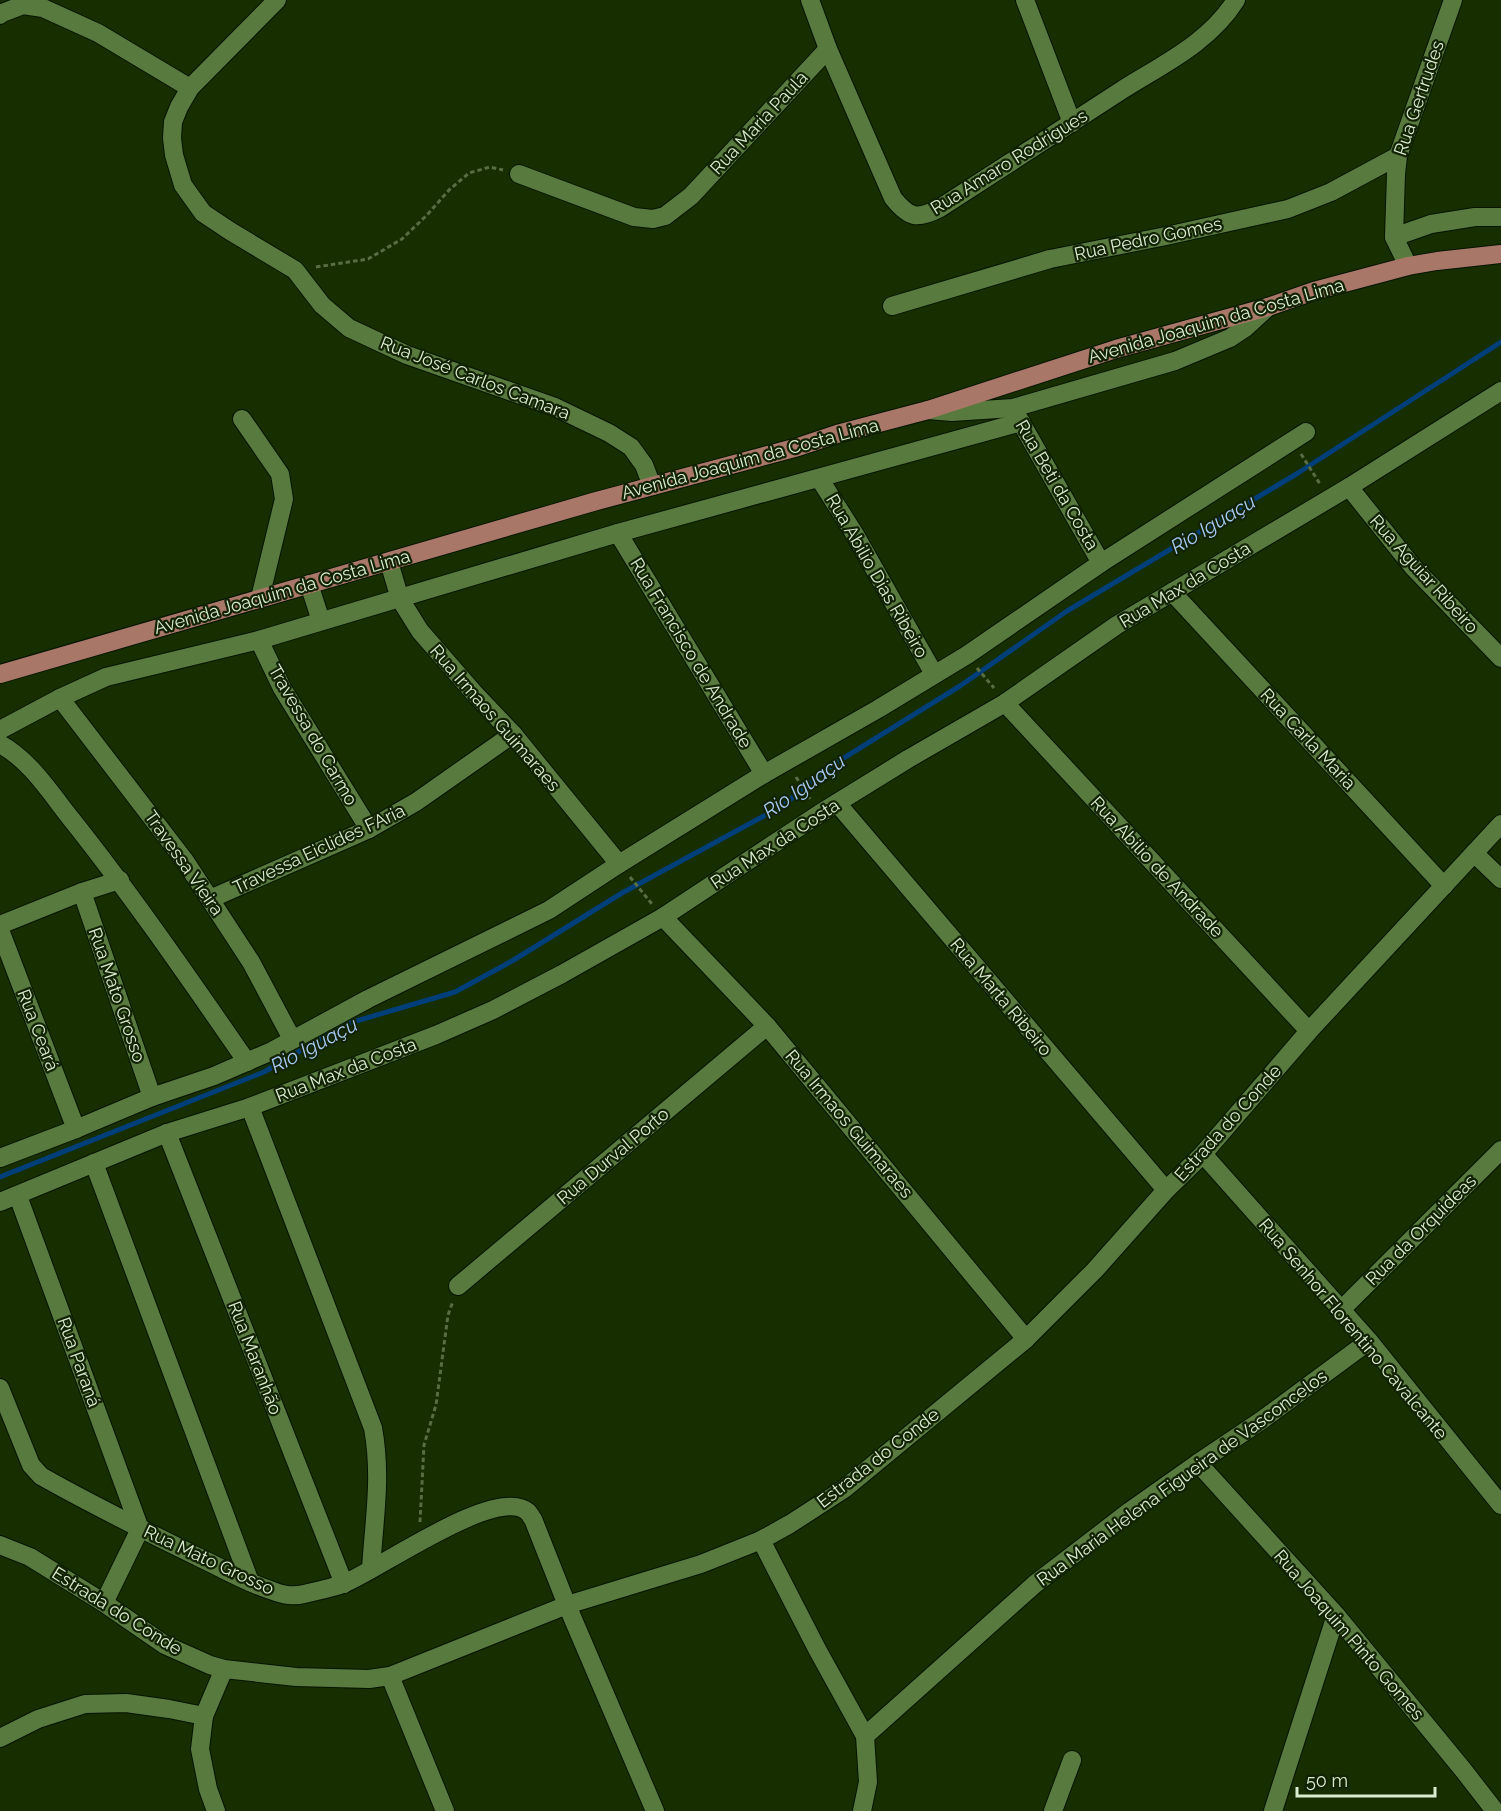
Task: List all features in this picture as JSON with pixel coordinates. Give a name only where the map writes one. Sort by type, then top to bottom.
[{"type":"main road","name":"Avenida Joaquim da Costa Lima","points":[[0,674],[652,486],[928,410],[1116,349],[1268,307],[1314,291],[1437,261],[1501,254]]},
{"type":"street","points":[[277,0],[190,88],[173,122],[172,138],[174,155],[183,186],[203,213],[295,270]]},
{"type":"street","name":"Rua Amaro Rodrigues","points":[[810,0],[828,49],[892,198],[902,210],[913,216],[926,215],[940,208],[1194,46],[1216,26],[1236,0]]},
{"type":"street","points":[[1025,0],[1072,123]]},
{"type":"street","name":"Rua Gertrudes","points":[[1408,267],[1394,237],[1398,156],[1453,0]]},
{"type":"street","points":[[0,15],[23,5],[43,8],[98,33],[190,88]]},
{"type":"street","name":"Rua Maria Paula","points":[[519,174],[634,217],[653,219],[665,216],[690,196],[828,49]]},
{"type":"street","name":"Rua Pedro Gomes","points":[[892,306],[1050,259],[1166,237],[1288,209],[1331,192],[1398,156]]},
{"type":"street","points":[[1394,237],[1431,224],[1475,217],[1501,217]]},
{"type":"street","name":"Rua José Carlos Camara","points":[[295,270],[322,305],[349,328],[407,355],[555,407],[609,432],[631,447],[644,465],[652,486]]},
{"type":"street","points":[[0,730],[106,677],[259,640],[618,533],[819,478],[1017,415],[1209,348],[1245,328],[1268,307]]},
{"type":"street","name":"Rua Max da Costa","points":[[0,1202],[167,1133],[250,1107],[436,1035],[493,1010],[562,974],[908,759],[1118,625],[1349,487],[1501,391]]},
{"type":"street","points":[[928,410],[1017,415]]},
{"type":"street","name":"Rua Beti da Costa","points":[[1017,415],[1101,563]]},
{"type":"street","points":[[242,418],[280,474],[284,499],[260,598]]},
{"type":"street","points":[[1,1154],[76,1129],[272,1051],[368,999],[549,910],[622,868],[764,774],[967,655],[1101,563],[1306,432]]},
{"type":"street","name":"Rua Abilio Dias Ribeiro","points":[[819,478],[854,533],[934,674]]},
{"type":"street","name":"Rua Aguiar Ribeiro","points":[[1349,487],[1413,567],[1501,658]]},
{"type":"street","name":"Rua Francisco de Andrade","points":[[618,533],[764,774]]},
{"type":"street","name":"Rua Irmaos Guimaraes","points":[[389,562],[400,599],[420,632],[513,734],[622,868]]},
{"type":"street","points":[[309,584],[321,621]]},
{"type":"street","name":"Rua Carla Maria","points":[[1172,592],[1444,886]]},
{"type":"street","name":"Travessa do Carmo","points":[[259,640],[282,688],[369,829]]},
{"type":"street","name":"Travessa Vieira","points":[[60,698],[178,852],[210,898],[251,962],[292,1039]]},
{"type":"street","name":"Rua Abilio de Andrade","points":[[1002,699],[1309,1031]]},
{"type":"street","name":"Travessa Eiclides FAria","points":[[210,898],[369,829],[416,802],[513,734]]},
{"type":"street","points":[[0,744],[13,751],[36,775],[120,880],[247,1062]]},
{"type":"street","name":"Rua Marta Ribeiro","points":[[837,803],[1166,1190]]},
{"type":"street","name":"Estrada do Conde","points":[[0,1545],[30,1557],[104,1603],[165,1645],[210,1665],[224,1669],[296,1677],[369,1679],[390,1676],[567,1605],[701,1564],[761,1540],[844,1490],[1026,1339],[1095,1270],[1166,1190],[1203,1154],[1309,1031],[1501,824]]},
{"type":"street","points":[[1474,853],[1501,879]]},
{"type":"street","points":[[0,925],[82,892],[120,880]]},
{"type":"street","name":"Rua Mato Grosso","points":[[82,892],[152,1097]]},
{"type":"street","name":"Rua Irmaos Guimaraes","points":[[660,914],[767,1026],[1026,1339]]},
{"type":"street","name":"Rua Ceará","points":[[0,930],[76,1129]]},
{"type":"street","name":"Rua Durval Porto","points":[[458,1286],[767,1026]]},
{"type":"street","points":[[250,1107],[373,1428],[377,1450],[378,1479],[371,1569]]},
{"type":"street","name":"Rua Maranhão","points":[[167,1133],[344,1584]]},
{"type":"street","name":"Rua da Orquideas","points":[[1341,1310],[1501,1150]]},
{"type":"street","name":"Rua Senhor Florentino Cavalcante","points":[[1203,1154],[1370,1341],[1501,1505]]},
{"type":"street","points":[[94,1163],[250,1582]]},
{"type":"street","name":"Rua Paraná","points":[[18,1196],[140,1529]]},
{"type":"street","name":"Rua Maria Helena Figueira de Vasconcelos","points":[[865,1736],[1035,1584],[1130,1511],[1262,1420],[1370,1341]]},
{"type":"street","name":"Rua Mato Grosso","points":[[0,1388],[22,1446],[31,1465],[41,1476],[140,1529],[271,1591],[289,1596],[302,1595],[344,1584],[419,1542],[478,1513],[513,1506],[528,1512],[533,1519],[567,1605]]},
{"type":"street","name":"Rua Joaquim Pinto Gomes","points":[[1198,1463],[1336,1615],[1495,1811]]},
{"type":"street","points":[[104,1603],[140,1529]]},
{"type":"street","points":[[761,1540],[865,1736],[868,1782],[862,1811]]},
{"type":"street","points":[[567,1605],[655,1811]]},
{"type":"street","points":[[1273,1811],[1336,1615]]},
{"type":"street","points":[[216,1811],[208,1789],[200,1749],[204,1716],[224,1669]]},
{"type":"street","points":[[390,1676],[445,1811]]},
{"type":"street","points":[[0,1738],[38,1719],[85,1704],[126,1703],[204,1716]]},
{"type":"street","points":[[1053,1811],[1072,1760]]},
{"type":"path","points":[[295,270],[369,259],[402,239],[428,215],[448,190],[469,173],[490,167],[519,174]]},
{"type":"path","points":[[1298,449],[1322,488]]},
{"type":"path","points":[[973,662],[1002,699]]},
{"type":"path","points":[[790,769],[814,806]]},
{"type":"path","points":[[622,868],[660,914]]},
{"type":"path","points":[[419,1542],[424,1445],[436,1405],[448,1315],[458,1286]]},
{"type":"waterway","name":"Rio Iguaçu","points":[[0,1177],[264,1072],[346,1024],[455,992],[512,961],[622,893],[784,805],[826,769],[960,686],[1067,611],[1298,473],[1501,342]]}]
